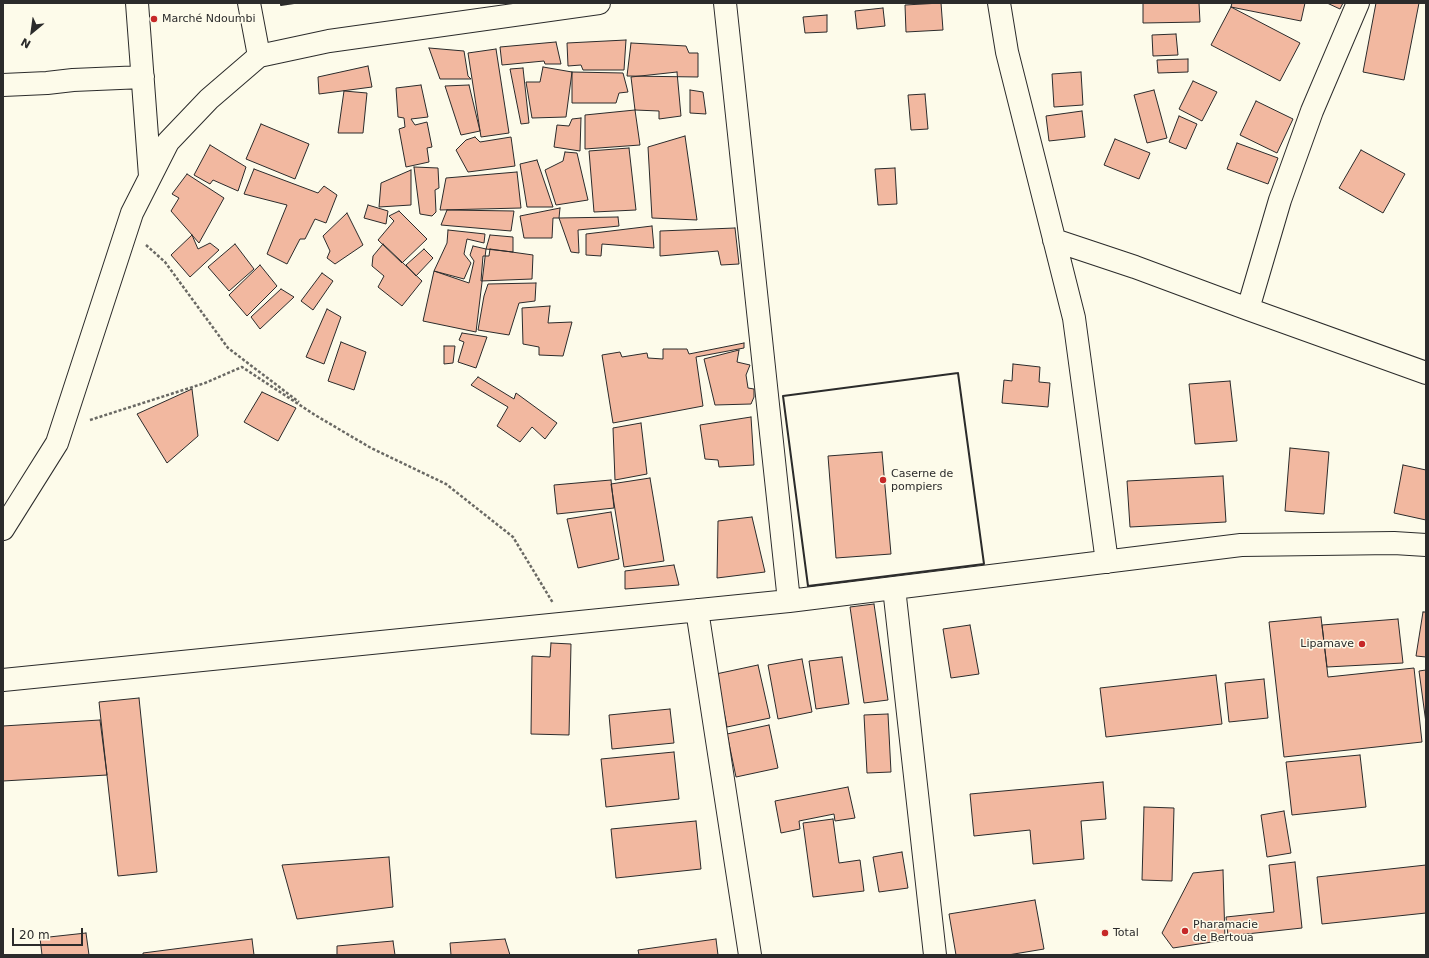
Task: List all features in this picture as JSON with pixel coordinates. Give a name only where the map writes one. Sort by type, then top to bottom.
[{"type":"street","points":[[137,3],[150,177]]},
{"type":"street","points":[[249,3],[259,56]]},
{"type":"street","points":[[3,529],[57,443],[132,213],[168,142],[210,99],[259,56],[329,40],[599,3]]},
{"type":"street","points":[[725,3],[789,601]]},
{"type":"street","points":[[999,3],[1007,52],[1074,318],[1107,562]]},
{"type":"street","points":[[1248,310],[1280,200],[1310,118],[1358,3]]},
{"type":"street","points":[[3,84],[143,78]]},
{"type":"street","points":[[1054,240],[1135,267],[1248,310],[1426,374]]},
{"type":"street","points":[[3,680],[789,601],[1241,545],[1394,543],[1426,545]]},
{"type":"street","points":[[894,588],[935,955]]},
{"type":"street","points":[[696,610],[750,955]]},
{"type":"path","points":[[127,228],[165,262],[228,348],[315,415]]},
{"type":"path","points":[[62,429],[205,383],[242,367],[315,415],[371,448],[446,484],[513,537],[566,624]]},
{"type":"building","points":[[941,3],[943,30],[906,32],[905,5]]},
{"type":"building","points":[[1143,3],[1199,3],[1200,22],[1143,23]]},
{"type":"building","points":[[1232,3],[1305,3],[1301,21],[1231,7]]},
{"type":"building","points":[[1327,3],[1343,3],[1340,9]]},
{"type":"building","points":[[1376,3],[1419,3],[1404,80],[1363,72]]},
{"type":"building","points":[[1231,7],[1300,43],[1280,81],[1211,45]]},
{"type":"building","points":[[883,8],[885,26],[857,29],[855,11]]},
{"type":"building","points":[[827,15],[827,32],[805,33],[803,17]]},
{"type":"building","points":[[1176,34],[1178,55],[1153,56],[1152,35]]},
{"type":"building","points":[[626,40],[624,70],[583,70],[581,65],[568,66],[567,43]]},
{"type":"building","points":[[556,42],[561,64],[545,64],[544,61],[502,65],[500,47]]},
{"type":"building","points":[[631,43],[686,46],[689,53],[698,53],[698,77],[627,76]]},
{"type":"building","points":[[429,48],[464,51],[468,76],[471,79],[440,79]]},
{"type":"building","points":[[496,49],[509,133],[481,137],[468,53]]},
{"type":"building","points":[[1188,59],[1188,72],[1158,73],[1157,60]]},
{"type":"building","points":[[368,66],[372,87],[319,94],[318,77]]},
{"type":"building","points":[[543,67],[572,72],[566,117],[532,118],[526,82],[540,82]]},
{"type":"building","points":[[523,68],[529,123],[521,124],[510,69]]},
{"type":"building","points":[[572,72],[623,73],[628,92],[619,93],[616,103],[572,103]]},
{"type":"building","points":[[677,72],[681,116],[659,119],[659,111],[635,110],[631,77]]},
{"type":"building","points":[[1081,72],[1083,105],[1054,107],[1052,74]]},
{"type":"building","points":[[1193,81],[1217,92],[1202,121],[1179,109]]},
{"type":"building","points":[[421,85],[428,117],[411,119],[415,125],[427,122],[432,147],[427,148],[429,162],[406,167],[399,129],[405,127],[404,118],[398,117],[396,88]]},
{"type":"building","points":[[469,85],[480,131],[461,135],[445,86]]},
{"type":"building","points":[[690,90],[703,92],[706,114],[690,113]]},
{"type":"building","points":[[1154,90],[1167,138],[1147,143],[1134,95]]},
{"type":"building","points":[[344,91],[367,93],[363,133],[338,133]]},
{"type":"building","points":[[925,94],[928,129],[911,130],[908,95]]},
{"type":"building","points":[[1256,101],[1293,119],[1277,153],[1240,135]]},
{"type":"building","points":[[635,110],[640,145],[585,149],[585,115]]},
{"type":"building","points":[[1082,111],[1085,137],[1049,141],[1046,116]]},
{"type":"building","points":[[1179,116],[1197,124],[1186,149],[1169,142]]},
{"type":"building","points":[[581,118],[580,151],[554,147],[557,125],[569,126],[572,119]]},
{"type":"building","points":[[261,124],[309,144],[295,179],[246,159]]},
{"type":"building","points":[[685,136],[697,220],[652,218],[648,147]]},
{"type":"building","points":[[475,137],[480,142],[511,137],[515,166],[468,172],[456,150],[466,140]]},
{"type":"building","points":[[1115,139],[1150,153],[1139,179],[1104,165]]},
{"type":"building","points":[[1237,143],[1278,158],[1268,184],[1227,169]]},
{"type":"building","points":[[210,145],[246,167],[238,191],[213,180],[210,184],[194,175]]},
{"type":"building","points":[[629,148],[636,210],[594,212],[589,151]]},
{"type":"building","points":[[1361,150],[1405,174],[1383,213],[1339,188]]},
{"type":"building","points":[[565,152],[577,153],[588,200],[556,205],[545,170],[563,161]]},
{"type":"building","points":[[537,160],[553,207],[527,207],[520,164]]},
{"type":"building","points":[[414,167],[438,168],[439,188],[435,190],[436,212],[432,216],[420,214]]},
{"type":"building","points":[[895,168],[897,204],[878,205],[875,169]]},
{"type":"building","points":[[254,169],[318,193],[324,186],[337,195],[326,223],[315,219],[305,239],[300,239],[287,264],[267,254],[287,205],[244,194]]},
{"type":"building","points":[[411,170],[411,205],[379,207],[381,183]]},
{"type":"building","points":[[517,172],[521,208],[440,210],[446,178]]},
{"type":"building","points":[[187,174],[224,198],[199,243],[171,211],[179,198],[172,194]]},
{"type":"building","points":[[368,205],[388,211],[386,224],[364,218]]},
{"type":"building","points":[[560,208],[559,218],[553,218],[552,238],[524,238],[520,216]]},
{"type":"building","points":[[447,210],[514,211],[511,231],[441,225]]},
{"type":"building","points":[[399,211],[427,239],[402,263],[378,240],[394,221],[389,216]]},
{"type":"building","points":[[347,213],[363,245],[335,264],[327,258],[330,251],[323,236]]},
{"type":"building","points":[[618,217],[619,226],[578,230],[579,253],[571,252],[559,218]]},
{"type":"building","points":[[652,226],[654,248],[602,244],[601,256],[586,255],[586,234]]},
{"type":"building","points":[[735,228],[739,264],[721,265],[718,251],[660,256],[660,231]]},
{"type":"building","points":[[448,230],[485,234],[484,243],[467,239],[464,254],[471,263],[464,279],[434,271],[447,243]]},
{"type":"building","points":[[192,235],[198,249],[210,243],[219,250],[190,277],[171,255]]},
{"type":"building","points":[[490,235],[513,237],[513,252],[486,249]]},
{"type":"building","points":[[235,244],[254,269],[229,291],[208,267]]},
{"type":"building","points":[[383,244],[422,281],[402,306],[378,287],[384,276],[372,266],[373,256]]},
{"type":"building","points":[[473,246],[486,249],[476,332],[423,321],[434,271],[469,283],[474,261],[470,255]]},
{"type":"building","points":[[424,249],[433,258],[416,276],[406,265]]},
{"type":"building","points":[[490,249],[533,255],[532,279],[481,281],[483,256],[489,256]]},
{"type":"building","points":[[260,265],[277,286],[247,316],[229,295]]},
{"type":"building","points":[[322,273],[333,281],[313,310],[301,301]]},
{"type":"building","points":[[536,283],[535,301],[519,303],[509,335],[478,330],[484,296],[488,284]]},
{"type":"building","points":[[281,289],[294,297],[260,329],[251,317]]},
{"type":"building","points":[[550,306],[548,323],[572,322],[563,356],[539,355],[539,347],[523,344],[522,308]]},
{"type":"building","points":[[327,309],[341,317],[324,364],[306,357]]},
{"type":"building","points":[[462,333],[487,337],[476,368],[458,362],[464,342],[459,340]]},
{"type":"building","points":[[341,342],[366,352],[354,390],[328,381]]},
{"type":"building","points":[[744,343],[744,348],[696,357],[703,406],[613,423],[602,355],[620,352],[622,357],[647,353],[648,358],[663,359],[663,349],[687,349],[689,354]]},
{"type":"building","points":[[444,346],[455,346],[453,363],[444,364]]},
{"type":"building","points":[[739,350],[737,362],[750,365],[746,375],[748,388],[754,389],[754,397],[751,404],[715,405],[704,359]]},
{"type":"building","points":[[1013,364],[1040,367],[1039,382],[1050,383],[1048,407],[1002,403],[1004,380],[1012,381]]},
{"type":"building","points":[[478,377],[514,399],[516,393],[557,423],[545,439],[532,427],[520,442],[497,426],[508,407],[471,385]]},
{"type":"building","points":[[1230,381],[1237,441],[1195,444],[1189,384]]},
{"type":"building","points":[[192,389],[198,436],[167,463],[137,414]]},
{"type":"building","points":[[262,392],[296,408],[278,441],[244,422]]},
{"type":"building","points":[[751,417],[754,465],[719,467],[718,460],[705,459],[700,425]]},
{"type":"building","points":[[641,423],[647,474],[615,480],[613,428]]},
{"type":"building","points":[[1290,448],[1329,452],[1324,514],[1285,511]]},
{"type":"building","points":[[882,452],[891,554],[836,558],[828,456]]},
{"type":"building","points":[[1403,465],[1426,470],[1426,520],[1394,513]]},
{"type":"building","points":[[1223,476],[1226,522],[1130,527],[1127,481]]},
{"type":"building","points":[[650,478],[664,561],[624,567],[611,484]]},
{"type":"building","points":[[611,480],[614,508],[557,514],[554,485]]},
{"type":"building","points":[[611,512],[619,559],[578,568],[567,519]]},
{"type":"building","points":[[752,517],[765,572],[717,578],[718,521]]},
{"type":"building","points":[[674,565],[679,585],[625,589],[625,571]]},
{"type":"building","points":[[874,604],[888,700],[864,703],[850,607]]},
{"type":"building","points":[[1423,612],[1426,612],[1426,657],[1416,656]]},
{"type":"building","points":[[1321,617],[1328,677],[1414,668],[1422,742],[1284,757],[1269,622]]},
{"type":"building","name":"Lipamave","points":[[1398,619],[1403,663],[1327,667],[1322,625]]},
{"type":"building","points":[[970,625],[979,674],[951,678],[943,629]]},
{"type":"building","points":[[551,643],[571,644],[569,735],[531,734],[532,656],[550,657]]},
{"type":"building","points":[[842,657],[849,704],[816,709],[809,661]]},
{"type":"building","points":[[802,659],[812,712],[778,719],[768,665]]},
{"type":"building","points":[[758,665],[770,718],[727,727],[716,674]]},
{"type":"building","points":[[1426,670],[1426,723],[1419,671]]},
{"type":"building","points":[[1216,675],[1222,724],[1106,737],[1100,688]]},
{"type":"building","points":[[1264,679],[1268,718],[1229,722],[1225,683]]},
{"type":"building","points":[[139,698],[157,872],[118,876],[99,702]]},
{"type":"building","points":[[670,709],[674,743],[612,749],[609,715]]},
{"type":"building","points":[[888,714],[891,772],[867,773],[864,715]]},
{"type":"building","points":[[100,720],[107,775],[3,781],[3,726]]},
{"type":"building","points":[[769,725],[778,768],[736,777],[727,734]]},
{"type":"building","points":[[674,752],[679,799],[606,807],[601,759]]},
{"type":"building","points":[[1360,755],[1366,807],[1292,815],[1286,762]]},
{"type":"building","points":[[1103,782],[1106,819],[1081,821],[1084,859],[1033,864],[1030,830],[974,836],[970,794]]},
{"type":"building","points":[[848,787],[855,818],[835,821],[834,814],[799,821],[800,829],[781,833],[775,801]]},
{"type":"building","points":[[1144,807],[1174,808],[1172,881],[1142,880]]},
{"type":"building","points":[[1284,811],[1291,853],[1267,857],[1261,815]]},
{"type":"building","points":[[833,819],[839,863],[860,860],[864,891],[813,897],[803,823]]},
{"type":"building","points":[[696,821],[701,869],[616,878],[611,829]]},
{"type":"building","points":[[902,852],[908,888],[879,892],[873,857]]},
{"type":"building","points":[[389,857],[393,907],[297,919],[282,865]]},
{"type":"building","points":[[1295,862],[1302,928],[1228,936],[1226,917],[1274,912],[1269,865]]},
{"type":"building","points":[[1426,865],[1426,913],[1322,924],[1317,877]]},
{"type":"building","points":[[1223,870],[1225,940],[1173,948],[1162,933],[1193,873]]},
{"type":"building","points":[[1035,900],[1044,949],[1008,955],[956,955],[949,914]]},
{"type":"building","points":[[86,933],[89,955],[42,955],[40,938]]},
{"type":"building","points":[[252,939],[254,955],[143,955],[143,953]]},
{"type":"building","points":[[505,939],[510,955],[451,955],[450,943]]},
{"type":"building","points":[[716,939],[718,955],[639,955],[638,950]]},
{"type":"building","points":[[393,941],[395,955],[337,955],[337,946]]},
{"type":"wall","points":[[281,3],[281,5],[294,3]]},
{"type":"wall","points":[[958,373],[984,564],[808,586],[783,396],[958,373]]},
{"type":"place","name":"Marché Ndoumbi","points":[[154,19]]},
{"type":"place","name":"Caserne de pompiers","points":[[883,480]]},
{"type":"place","name":"Lipamave","points":[[1362,644]]},
{"type":"place","name":"Pharamacie de Bertoua","points":[[1185,931]]},
{"type":"place","name":"Total","points":[[1105,933]]}]
